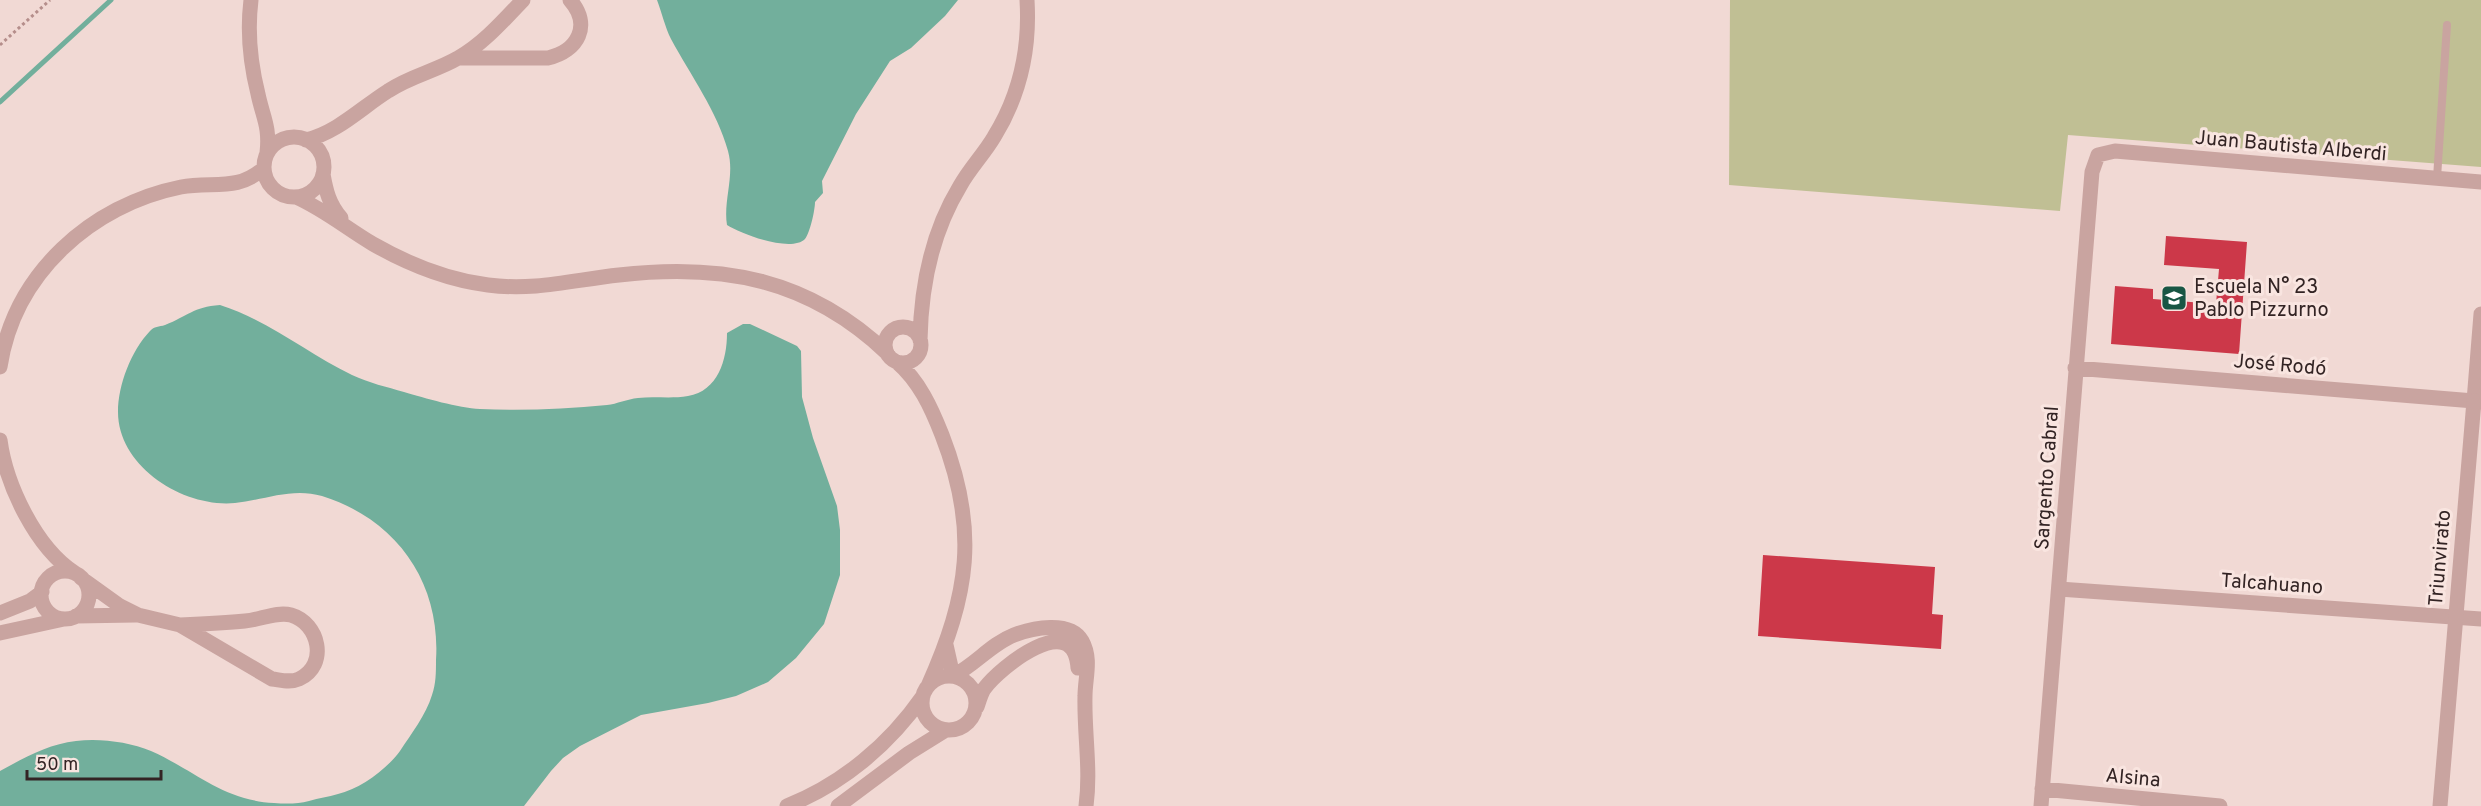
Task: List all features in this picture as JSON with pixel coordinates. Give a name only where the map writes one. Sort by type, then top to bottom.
[{"type":"street","points":[[251,0],[249,42],[258,97],[266,117],[269,135],[265,160],[269,184],[289,196],[313,190],[334,129]]},
{"type":"street","points":[[0,367],[10,329],[27,292],[54,256],[72,238],[111,212],[148,196],[184,186],[239,183],[250,180],[278,142],[322,136],[390,89],[418,74],[459,58],[495,29],[523,0]]},
{"type":"street","points":[[459,58],[548,58],[562,55],[576,40],[580,29],[577,8],[570,0]]},
{"type":"street","points":[[918,384],[921,304],[927,271],[946,213],[959,186],[994,137],[1018,84],[1028,39],[1028,0]]},
{"type":"street","points":[[266,117],[274,128],[319,151],[327,197],[333,209],[346,224]]},
{"type":"street","name":"Juan Bautista Alberdi","points":[[2098,155],[2115,151],[2481,182]]},
{"type":"street","name":"Sargento Cabral","points":[[2041,806],[2092,172],[2098,155]]},
{"type":"street","points":[[239,183],[289,196],[324,210],[390,253],[419,266],[467,281],[488,285],[546,287],[618,275],[694,270],[723,273],[768,282],[796,293],[828,308],[859,328],[918,384],[951,458],[963,515],[964,569],[956,618],[926,691],[923,712],[932,724],[946,730]]},
{"type":"street","points":[[892,358],[886,342],[893,331],[915,315],[921,304]]},
{"type":"street","name":"Triunvirato","points":[[2440,806],[2455,617],[2477,402],[2481,314]]},
{"type":"street","points":[[859,328],[871,332],[908,328],[920,340]]},
{"type":"street","points":[[892,358],[908,362],[918,356]]},
{"type":"street","name":"José Rodó","points":[[2075,368],[2477,402]]},
{"type":"street","points":[[0,440],[7,472],[18,498],[46,547],[60,564],[100,593],[138,615],[180,626],[272,679],[287,681],[300,679],[314,662],[318,649],[316,637],[310,625],[287,614],[248,621],[180,626]]},
{"type":"street","points":[[46,547],[48,567],[43,587],[45,608],[50,614],[71,617],[138,615]]},
{"type":"street","points":[[0,613],[24,604],[58,572],[78,576],[86,584],[88,598],[86,605],[71,617],[0,633]]},
{"type":"street","name":"Talcahuano","points":[[2059,589],[2481,619]]},
{"type":"street","points":[[787,806],[825,788],[867,758],[914,710],[935,680],[953,676],[1012,635],[1044,628],[1057,628],[1075,634],[1082,641],[1088,674],[1084,694],[1089,782],[1086,806]]},
{"type":"street","points":[[838,806],[909,753],[946,730],[963,727],[970,722],[984,689],[1036,646],[1047,642],[1066,644],[1075,653],[1078,677],[1084,694]]},
{"type":"street","points":[[946,645],[953,676]]},
{"type":"street","points":[[953,676],[961,679],[974,690],[977,707]]},
{"type":"street","name":"Alsina","points":[[2042,789],[2220,806]]},
{"type":"lane","points":[[2438,178],[2447,25]]},
{"type":"path","points":[[0,45],[50,0]]},
{"type":"shaded area","points":[[657,0],[958,0],[945,16],[911,48],[890,61],[856,114],[822,181],[823,193],[815,202],[807,236],[798,243],[789,244],[766,241],[727,225],[726,207],[730,170],[728,151],[710,108],[671,39]]},
{"type":"shaded area","points":[[1730,0],[2481,0],[2481,167],[2068,135],[2060,211],[1729,185]]},
{"type":"shaded area","points":[[220,305],[255,319],[358,378],[442,402],[480,409],[575,408],[638,398],[682,397],[698,393],[707,388],[719,373],[725,354],[727,333],[743,324],[750,324],[797,346],[801,351],[802,397],[813,438],[837,506],[840,530],[840,575],[824,624],[796,658],[768,682],[736,696],[641,715],[580,746],[563,758],[524,806],[0,806],[0,771],[46,748],[85,740],[133,745],[151,751],[224,791],[256,801],[292,804],[331,796],[364,783],[388,765],[400,751],[429,702],[436,669],[436,632],[431,605],[422,580],[409,557],[392,537],[372,520],[348,506],[311,494],[289,493],[235,503],[215,503],[195,499],[157,480],[129,450],[121,432],[118,412],[123,380],[137,348],[153,328],[197,310]]},
{"type":"building","points":[[2166,236],[2247,242],[2239,354],[2111,344],[2115,286],[2153,289],[2153,299],[2216,304],[2219,269],[2164,265]]},
{"type":"building","points":[[1763,555],[1935,567],[1932,614],[1943,615],[1941,649],[1758,636]]},
{"type":"waterway","points":[[0,102],[111,0]]},
{"type":"place","name":"Escuela N° 23 Pablo Pizzurno","points":[[2174,298]]}]
